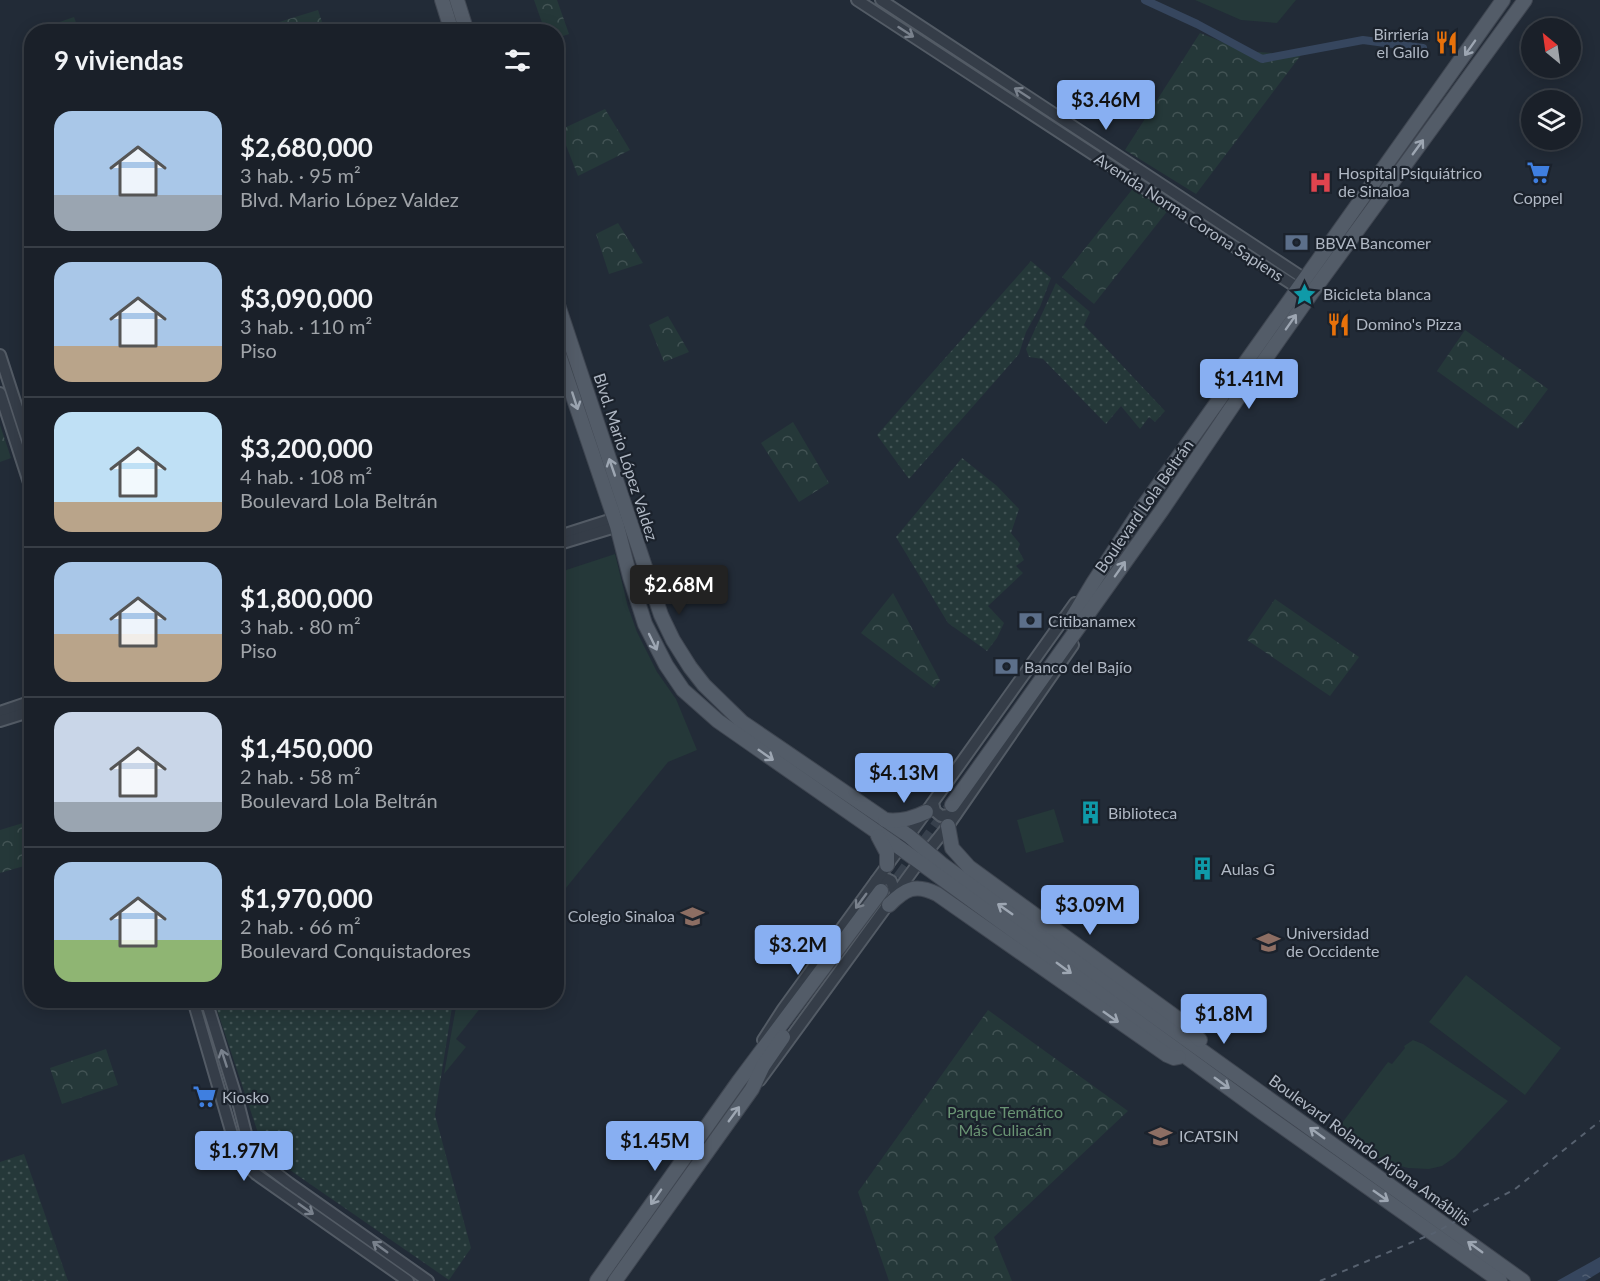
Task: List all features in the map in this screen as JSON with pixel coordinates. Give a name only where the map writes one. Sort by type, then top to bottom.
[{"type":"main road","points":[[442,0],[450,24]]},
{"type":"main road","points":[[457,0],[464,24]]},
{"type":"main road","name":"Boulevard Lola Beltrán","points":[[1307,287],[1503,0]]},
{"type":"main road","name":"Boulevard Lola Beltrán","points":[[943,810],[1071,621],[1099,587],[1140,511],[1525,0]]},
{"type":"main road","name":"Blvd. Mario López Valdez","points":[[564,323],[649,584],[673,640],[704,685],[742,722],[908,836]]},
{"type":"main road","name":"Blvd. Mario López Valdez","points":[[564,370],[615,523],[635,598],[666,666],[683,690],[718,721],[899,848]]},
{"type":"main road","points":[[884,820],[903,820],[943,810],[952,848],[962,861],[1181,1021],[1196,1034],[1209,1054]]},
{"type":"main road","points":[[873,830],[887,852],[887,865]]},
{"type":"main road","name":"Boulevard Rolando Arjona Amábilis","points":[[908,836],[922,857],[1184,1056],[1500,1281]]},
{"type":"main road","name":"Boulevard Rolando Arjona Amábilis","points":[[899,848],[922,857],[1209,1054],[1388,1186],[1523,1281]]},
{"type":"main road","points":[[886,893],[922,888],[937,894],[1156,1047],[1174,1058],[1184,1056]]},
{"type":"main road","name":"Boulevard Lola Beltrán","points":[[597,1281],[739,1080],[886,893]]},
{"type":"main road","name":"Boulevard Lola Beltrán","points":[[615,1281],[752,1089],[763,1066],[886,893]]},
{"type":"street","name":"Avenida Norma Corona Sapiens","points":[[857,0],[1307,287]]},
{"type":"street","name":"Avenida Norma Corona Sapiens","points":[[881,0],[1307,287]]},
{"type":"street","points":[[0,355],[24,417]]},
{"type":"street","points":[[0,393],[24,467]]},
{"type":"street","points":[[12,430],[24,426]]},
{"type":"street","points":[[564,542],[629,518]]},
{"type":"street","points":[[564,535],[615,523]]},
{"type":"street","points":[[0,712],[24,704]]},
{"type":"street","points":[[0,721],[24,714]]},
{"type":"street","name":"Boulevard Lola Beltrán","points":[[886,893],[887,865],[908,836],[943,810]]},
{"type":"street","name":"Boulevard Lola Beltrán","points":[[886,893],[922,857],[943,810]]},
{"type":"street","points":[[195,1008],[224,1111],[241,1159],[256,1174],[408,1281]]},
{"type":"street","points":[[208,1008],[250,1149],[255,1157],[428,1281]]},
{"type":"green space","points":[[534,0],[557,0],[569,34],[564,36],[564,24],[543,24]]},
{"type":"green space","points":[[1195,0],[1296,0],[1277,23],[1241,20]]},
{"type":"green space","points":[[318,10],[323,24],[273,24]]},
{"type":"green space","points":[[74,17],[76,24],[54,24]]},
{"type":"green space","points":[[1200,33],[1245,51],[1301,55],[1196,194],[1125,150]]},
{"type":"green space","points":[[605,109],[630,150],[578,176],[564,140],[564,128]]},
{"type":"green space","points":[[1135,186],[1169,209],[1094,304],[1062,277]]},
{"type":"green space","points":[[618,223],[643,263],[609,274],[596,234]]},
{"type":"green space","points":[[1031,261],[1051,278],[1040,307],[1026,332],[1019,354],[909,479],[877,435]]},
{"type":"green space","points":[[1056,283],[1090,312],[1084,325],[1165,411],[1155,422],[1149,417],[1140,429],[1121,406],[1106,424],[1043,359],[1029,357],[1026,349]]},
{"type":"green space","points":[[668,316],[689,352],[664,362],[649,325]]},
{"type":"green space","points":[[1465,330],[1548,389],[1518,429],[1437,371]]},
{"type":"green space","points":[[793,422],[829,483],[799,502],[761,443]]},
{"type":"green space","points":[[0,425],[11,458],[0,462]]},
{"type":"green space","points":[[962,458],[997,486],[1019,509],[1011,533],[1020,544],[1018,549],[1024,560],[1016,566],[1023,573],[988,606],[1004,623],[997,638],[987,651],[948,623],[896,537]]},
{"type":"green space","points":[[615,554],[628,607],[637,632],[657,672],[676,699],[697,750],[668,762],[564,890],[564,571]]},
{"type":"green space","points":[[893,593],[940,680],[934,688],[861,633]]},
{"type":"green space","points":[[1275,599],[1359,657],[1330,696],[1247,640]]},
{"type":"green space","points":[[1054,809],[1064,842],[1026,853],[1017,820]]},
{"type":"green space","points":[[23,823],[24,866],[0,873],[0,830]]},
{"type":"green space","points":[[1466,975],[1561,1048],[1525,1095],[1429,1022]]},
{"type":"green space","points":[[216,1008],[452,1008],[435,1115],[471,1248],[449,1280],[271,1157],[261,1142]]},
{"type":"green space","points":[[456,1008],[480,1008],[456,1039],[466,1047],[444,1074]]},
{"type":"green space","name":"Parque Temático Más Culiacán","points":[[988,1010],[1128,1111],[994,1237],[1012,1281],[889,1281],[858,1192]]},
{"type":"green space","points":[[1413,1040],[1423,1044],[1508,1101],[1455,1157],[1442,1166],[1429,1169],[1408,1168],[1385,1162],[1336,1131],[1388,1062],[1392,1064],[1405,1048],[1404,1046]]},
{"type":"green space","points":[[106,1049],[118,1085],[62,1104],[50,1068]]},
{"type":"green space","points":[[24,1154],[68,1281],[0,1281],[0,1162]]},
{"type":"water","points":[[1600,1257],[1600,1272],[1585,1281],[1557,1281]]},
{"type":"waterway","points":[[1145,0],[1197,24],[1262,59],[1363,40],[1423,48]]},
{"type":"tunnel","points":[[887,896],[951,807]]},
{"type":"railway","points":[[1320,1281],[1434,1233],[1515,1189],[1600,1121]]},
{"type":"place","name":"Birriería el Gallo","points":[[1447,43]]},
{"type":"place","name":"Coppel","points":[[1538,173]]},
{"type":"place","name":"Hospital Psiquiátrico de Sinaloa","points":[[1320,182]]},
{"type":"place","name":"BBVA Bancomer","points":[[1297,243]]},
{"type":"place","name":"Bicicleta blanca","points":[[1305,294]]},
{"type":"place","name":"Domino's Pizza","points":[[1338,324]]},
{"type":"place","name":"Citibanamex","points":[[1030,621]]},
{"type":"place","name":"Banco del Bajío","points":[[1006,667]]},
{"type":"place","name":"Biblioteca","points":[[1090,813]]},
{"type":"place","name":"Aulas G","points":[[1203,869]]},
{"type":"place","name":"Colegio Sinaloa","points":[[693,916]]},
{"type":"place","name":"Universidad de Occidente","points":[[1268,942]]},
{"type":"place","name":"Kiosko","points":[[204,1097]]},
{"type":"place","name":"ICATSIN","points":[[1161,1136]]}]
